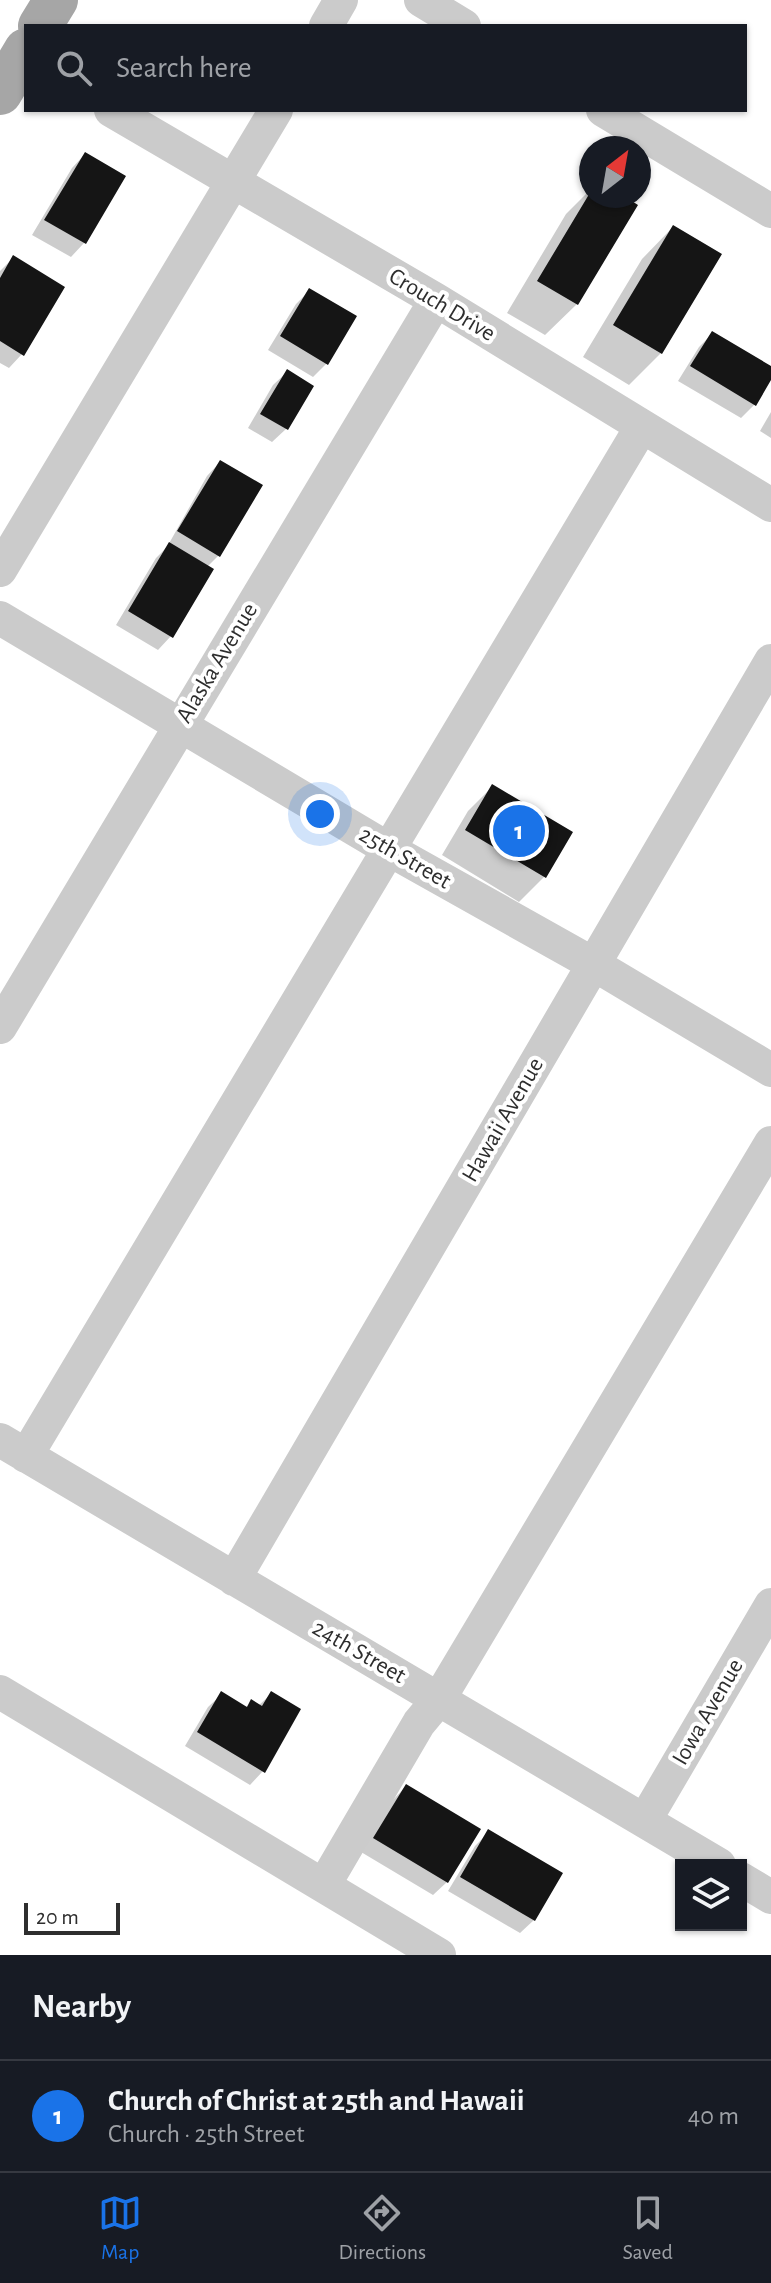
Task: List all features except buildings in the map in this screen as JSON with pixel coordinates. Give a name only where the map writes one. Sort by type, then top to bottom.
[{"type":"main road","points":[[42,24],[56,0]]},
{"type":"street","points":[[327,24],[341,0]]},
{"type":"street","points":[[421,0],[461,24]]},
{"type":"street","name":"Crouch Drive","points":[[114,112],[436,300],[771,505]]},
{"type":"street","points":[[0,570],[275,112]]},
{"type":"street","points":[[606,112],[771,211]]},
{"type":"street","name":"Alaska Avenue","points":[[0,1027],[436,300]]},
{"type":"street","points":[[13,1448],[390,850],[642,426]]},
{"type":"street","name":"25th Street","points":[[0,618],[390,850],[595,965],[771,1070]]},
{"type":"street","name":"Hawaii Avenue","points":[[234,1579],[771,661]]},
{"type":"street","points":[[324,1885],[419,1723],[439,1699],[771,1143]]},
{"type":"street","name":"24th Street","points":[[13,1448],[709,1859]]},
{"type":"street","name":"Iowa Avenue","points":[[645,1820],[771,1605]]},
{"type":"street","points":[[0,1692],[439,1955]]},
{"type":"street","points":[[747,1883],[771,1897]]},
{"type":"place","name":"Church of Christ at 25th and Hawaii","points":[[519,831]]}]
